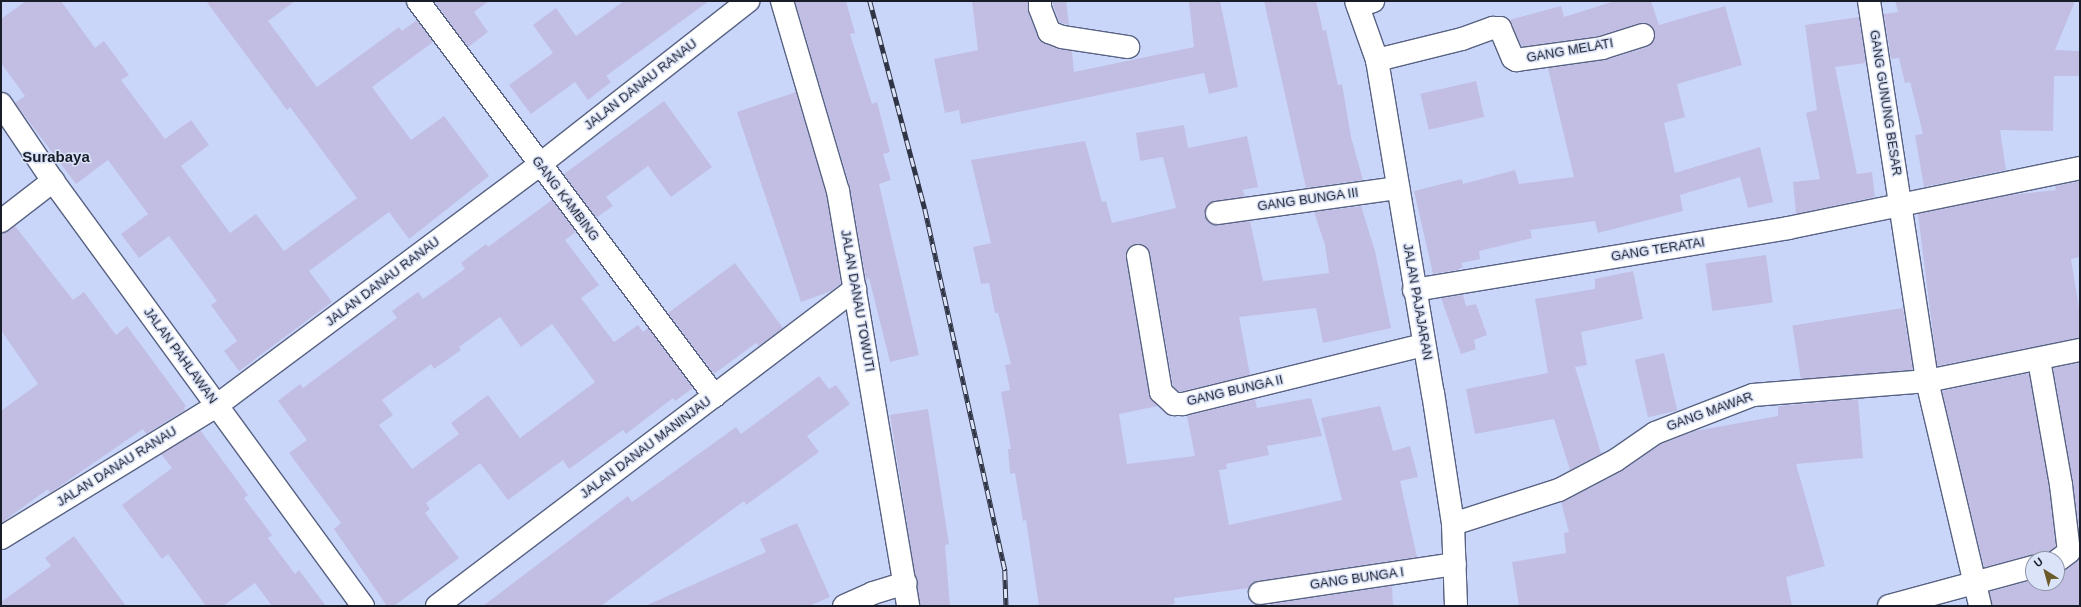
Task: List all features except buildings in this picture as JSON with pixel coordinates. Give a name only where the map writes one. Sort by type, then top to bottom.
[{"type":"street","name":"GANG KAMBING","points":[[418,1],[539,165],[715,396]]},
{"type":"street","name":"JALAN DANAU RANAU","points":[[1,538],[216,406],[539,165],[748,1]]},
{"type":"street","name":"JALAN DANAU TOWUTI","points":[[782,1],[838,191],[908,606]]},
{"type":"street","points":[[1040,1],[1040,8],[1048,32],[1062,37],[1128,47]]},
{"type":"street","name":"GANG GUNUNG BESAR","points":[[1869,1],[1927,381],[1980,606]]},
{"type":"street","name":"JALAN PAJAJARAN","points":[[1362,3],[1377,60],[1453,524],[1456,606]]},
{"type":"street","name":"GANG MELATI","points":[[1377,60],[1462,39],[1493,28],[1500,28],[1513,58],[1520,60],[1602,48],[1643,35]]},
{"type":"street","name":"JALAN PAHLAWAN","points":[[1,104],[53,181],[363,606]]},
{"type":"street","name":"GANG TERATAI","points":[[1414,290],[1788,228],[2080,168]]},
{"type":"street","points":[[1,221],[53,181]]},
{"type":"street","name":"GANG BUNGA III","points":[[1217,213],[1398,188]]},
{"type":"street","name":"GANG BUNGA II","points":[[1138,256],[1161,392],[1174,404],[1183,404],[1424,345]]},
{"type":"street","name":"JALAN DANAU MANINJAU","points":[[437,606],[855,289]]},
{"type":"street","name":"GANG MAWAR","points":[[1453,524],[1560,490],[1616,460],[1655,433],[1753,395],[1927,381],[2039,360],[2080,350]]},
{"type":"street","points":[[2039,360],[2061,485],[2069,552],[2065,555]]},
{"type":"street","name":"GANG BUNGA I","points":[[1260,593],[1455,564]]},
{"type":"street","points":[[1889,606],[2025,569]]},
{"type":"street","points":[[844,606],[873,593],[905,583]]},
{"type":"railway","points":[[870,1],[925,209],[1005,571],[1006,606]]},
{"type":"district","name":"Surabaya","points":[[56,157]]}]
